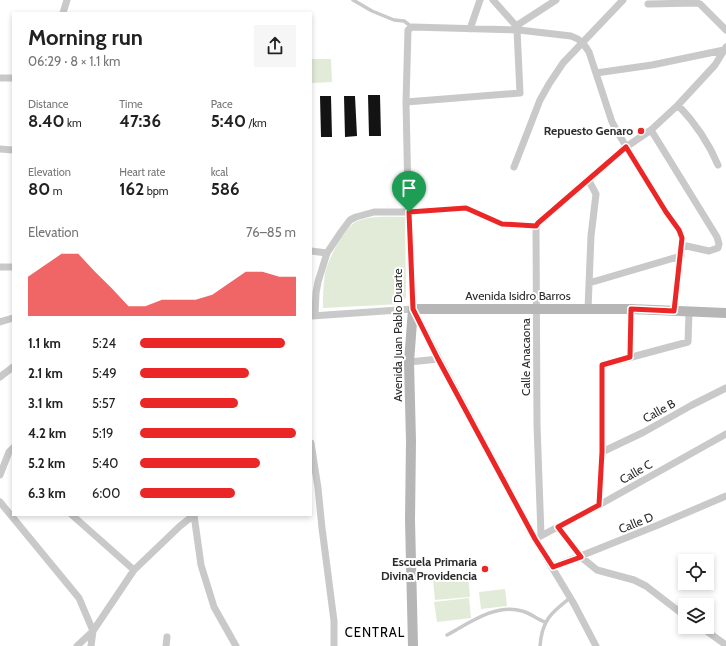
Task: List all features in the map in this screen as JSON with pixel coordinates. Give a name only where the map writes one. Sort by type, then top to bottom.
[{"type":"street","points":[[63,12],[67,0]]},
{"type":"street","points":[[470,29],[480,0]]},
{"type":"street","points":[[406,102],[520,93],[517,29],[493,0]]},
{"type":"street","points":[[517,29],[556,0]]},
{"type":"street","points":[[514,167],[540,100],[546,89],[564,63],[623,0]]},
{"type":"street","points":[[648,4],[694,1],[700,4],[726,30]]},
{"type":"street","points":[[412,27],[517,29],[571,36],[578,38],[583,43],[589,52],[612,122],[666,212],[679,230],[682,238],[674,311]]},
{"type":"street","name":"Avenida Juan Pablo Duarte","points":[[412,27],[408,30],[406,102],[413,309],[409,362],[411,441],[410,520],[413,646]]},
{"type":"street","points":[[596,73],[652,65],[725,48]]},
{"type":"street","points":[[313,315],[318,282],[327,253],[350,220],[374,212],[409,212],[466,208],[502,224],[536,226],[588,178],[626,147],[651,130],[678,105],[715,65],[725,48]]},
{"type":"street","points":[[678,105],[696,124],[713,152],[718,165]]},
{"type":"street","points":[[651,130],[717,237],[719,244],[718,248],[709,251],[682,245]]},
{"type":"street","points":[[0,149],[12,150]]},
{"type":"street","points":[[588,178],[596,194],[591,236],[588,309]]},
{"type":"street","name":"Calle Anacaona","points":[[536,226],[538,537]]},
{"type":"street","points":[[312,252],[327,253]]},
{"type":"street","points":[[590,283],[681,256]]},
{"type":"street","points":[[0,267],[12,267]]},
{"type":"street","points":[[413,309],[438,359],[538,537],[596,646]]},
{"type":"street","name":"Avenida Isidro Barros","points":[[313,315],[413,309],[631,309],[726,313]]},
{"type":"street","points":[[630,357],[631,309]]},
{"type":"street","points":[[599,505],[602,452],[602,366],[604,364],[688,342],[689,312]]},
{"type":"street","points":[[0,322],[12,318]]},
{"type":"street","points":[[409,362],[438,359]]},
{"type":"street","points":[[0,377],[12,368]]},
{"type":"street","name":"Calle B","points":[[602,452],[644,432],[726,388]]},
{"type":"street","name":"Calle C","points":[[538,537],[599,505],[726,434]]},
{"type":"street","points":[[0,475],[12,452]]},
{"type":"street","points":[[312,463],[318,488],[334,621],[334,646]]},
{"type":"street","name":"Calle D","points":[[553,567],[581,557],[726,496]]},
{"type":"street","points":[[0,502],[79,598],[93,631],[91,646]]},
{"type":"street","points":[[73,516],[134,570]]},
{"type":"street","points":[[76,646],[93,631],[134,570],[180,526],[193,516]]},
{"type":"street","points":[[194,516],[201,565],[214,607],[236,646]]},
{"type":"street","points":[[558,527],[581,557],[597,570],[634,580],[646,586],[678,611]]},
{"type":"street","points":[[711,634],[726,645]]},
{"type":"street","points":[[166,646],[167,637]]},
{"type":"lane","points":[[353,0],[372,11],[394,20],[404,21],[412,27]]},
{"type":"lane","points":[[540,646],[540,636],[545,622],[554,611],[570,598]]},
{"type":"lane","points":[[447,634],[488,614],[502,610],[514,609],[545,622]]},
{"type":"green space","points":[[312,59],[331,59],[332,82],[312,83]]},
{"type":"green space","points":[[379,217],[405,217],[406,297],[401,304],[323,308],[326,268],[336,247],[350,227],[359,220]]},
{"type":"green space","points":[[468,576],[470,597],[435,600],[433,580]]},
{"type":"green space","points":[[505,589],[507,606],[481,609],[479,592]]},
{"type":"green space","points":[[469,598],[471,618],[437,622],[434,602]]},
{"type":"building","points":[[368,95],[380,95],[381,136],[369,136]]},
{"type":"building","points":[[320,96],[331,96],[332,137],[321,137]]},
{"type":"building","points":[[344,96],[355,96],[357,136],[345,137]]},
{"type":"place","name":"Repuesto Genaro","points":[[641,131]]},
{"type":"place","name":"Escuela Primaria Divina Providencia","points":[[485,569]]},
{"type":"district","name":"CENTRAL","points":[[375,632]]},
{"type":"route","points":[[626,147],[666,212],[679,230],[682,242],[674,311],[631,309],[630,357],[602,365],[602,452],[599,505],[558,527],[581,557],[553,567],[535,539],[438,359],[413,309],[409,212],[466,208],[502,224],[536,226],[588,178],[626,147]]}]
